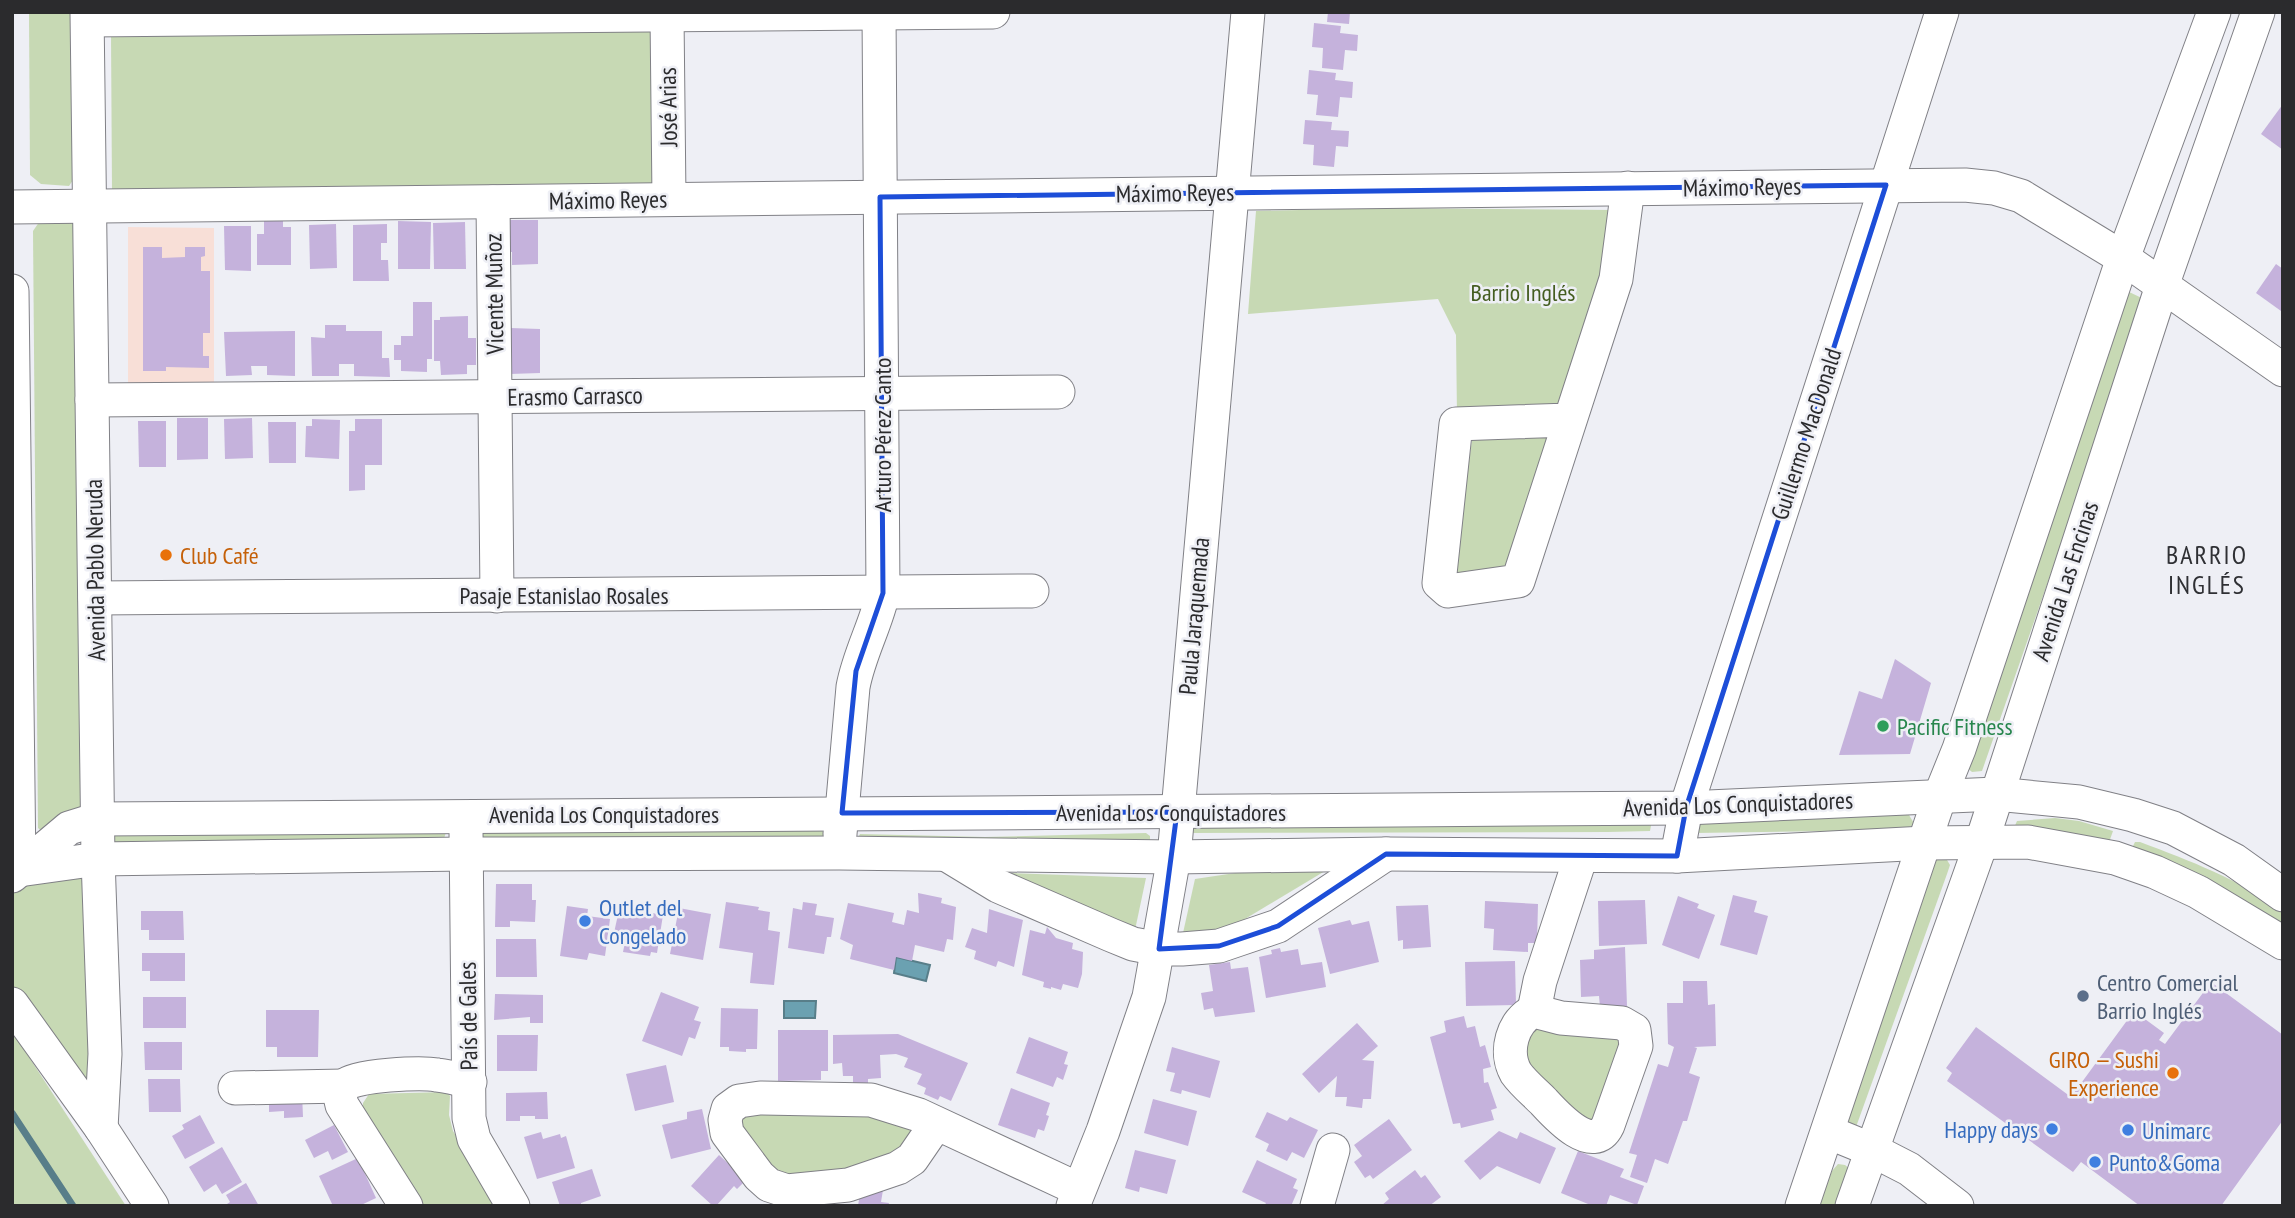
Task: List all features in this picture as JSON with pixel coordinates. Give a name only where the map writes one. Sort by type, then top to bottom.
[{"type":"street","points":[[88,16],[993,12]]},
{"type":"street","name":"Paula Jaraquemada","points":[[1075,1197],[1102,1131],[1149,997],[1174,857],[1248,12]]},
{"type":"street","name":"Guillermo MacDonald","points":[[1677,856],[1686,808],[1942,12]]},
{"type":"street","name":"Avenida Las Encinas","points":[[1802,1206],[1940,796],[1959,749],[2123,258],[2214,12]]},
{"type":"street","name":"Avenida Las Encinas","points":[[1852,1206],[1982,841],[2162,286],[2258,12]]},
{"type":"street","name":"Arturo Pérez Canto","points":[[839,853],[856,671],[883,593],[879,13]]},
{"type":"street","name":"José Arias","points":[[667,15],[669,199]]},
{"type":"street","name":"Avenida Pablo Neruda","points":[[88,16],[98,859],[106,1054],[101,1128]]},
{"type":"street","points":[[2198,57],[2213,80],[2228,96]]},
{"type":"street","name":"Máximo Reyes","points":[[12,207],[1965,185],[1994,188],[2021,195],[2123,258],[2283,370]]},
{"type":"street","points":[[1570,420],[1456,424],[1439,583],[1448,591],[1518,581],[1616,279],[1628,188]]},
{"type":"street","name":"Vicente Muñoz","points":[[493,202],[497,596]]},
{"type":"street","points":[[12,291],[16,873]]},
{"type":"street","name":"Erasmo Carrasco","points":[[92,400],[1058,392]]},
{"type":"street","name":"Pasaje Estanislao Rosales","points":[[95,598],[1032,591]]},
{"type":"street","name":"Avenida Los Conquistadores","points":[[16,873],[69,828],[98,819],[1686,808],[1996,794],[2078,802],[2173,828],[2234,860],[2283,895]]},
{"type":"street","name":"País de Gales","points":[[466,815],[470,1082],[468,1118],[472,1133],[513,1206]]},
{"type":"street","points":[[2115,858],[2133,815]]},
{"type":"street","name":"Avenida Los Conquistadores","points":[[16,873],[98,859],[839,853],[1174,857],[1386,854],[1677,856],[1924,843],[2028,842],[2115,858],[2155,872],[2197,892],[2283,943]]},
{"type":"street","name":"Avenida Los Conquistadores","points":[[947,855],[1011,891],[1133,944],[1159,949],[1219,946],[1278,926],[1386,854]]},
{"type":"street","points":[[1534,1012],[1540,981],[1581,856]]},
{"type":"street","points":[[12,1004],[101,1128],[152,1206]]},
{"type":"street","points":[[406,1206],[342,1105],[340,1097],[344,1086],[363,1078],[434,1074],[470,1082]]},
{"type":"street","points":[[235,1088],[344,1086]]},
{"type":"street","points":[[936,1124],[912,1159],[898,1168],[848,1185],[787,1191],[769,1185],[759,1177],[727,1133],[725,1121],[728,1109],[739,1101],[760,1098],[871,1100],[895,1106],[936,1124],[1075,1197]]},
{"type":"street","points":[[1828,1132],[1909,1168],[1957,1206]]},
{"type":"street","points":[[1329,1199],[1333,1150]]},
{"type":"highlighted area","points":[[1886,185],[1686,808],[1677,856],[1386,854],[1278,926],[1219,946],[1159,949],[1177,812],[842,813],[856,671],[883,593],[880,197]]},
{"type":"shaded area","points":[[128,227],[214,228],[214,389],[128,390]]},
{"type":"green space","points":[[29,12],[76,12],[79,171],[69,186],[41,184],[30,175]]},
{"type":"green space","points":[[659,27],[660,187],[112,192],[111,32]]},
{"type":"green space","name":"Barrio Inglés","points":[[1379,208],[1611,210],[1610,280],[1570,408],[1457,416],[1456,335],[1438,299],[1248,314],[1256,211]]},
{"type":"green space","points":[[42,218],[78,223],[85,811],[45,834],[38,828],[33,231]]},
{"type":"green space","points":[[2127,291],[2146,300],[1982,771],[1972,772],[1965,766]]},
{"type":"green space","points":[[1559,427],[1515,574],[1459,576],[1454,567],[1473,433]]},
{"type":"green space","points":[[1653,815],[1650,831],[1608,832],[1190,833],[1189,819]]},
{"type":"green space","points":[[1909,815],[1915,825],[1901,830],[1695,833],[1699,817]]},
{"type":"green space","points":[[2055,818],[2079,821],[2113,831],[2107,848],[2014,828],[2017,821]]},
{"type":"green space","points":[[475,825],[812,827],[824,832],[825,838],[476,844]]},
{"type":"green space","points":[[115,832],[446,832],[444,839],[114,846],[112,838]]},
{"type":"green space","points":[[1146,833],[1150,836],[1150,843],[856,842],[860,834],[985,837]]},
{"type":"green space","points":[[2135,842],[2196,864],[2265,899],[2283,910],[2283,932],[2131,850]]},
{"type":"green space","points":[[1350,856],[1220,934],[1183,933],[1195,879]]},
{"type":"green space","points":[[1935,859],[1947,860],[1950,865],[1947,874],[1856,1127],[1844,1127]]},
{"type":"green space","points":[[92,867],[95,1108],[12,992],[12,885]]},
{"type":"green space","points":[[1011,873],[1146,878],[1135,930],[1012,886]]},
{"type":"green space","points":[[1532,1027],[1627,1041],[1602,1117],[1588,1126],[1521,1058]]},
{"type":"green space","points":[[12,1031],[126,1206],[12,1206]]},
{"type":"green space","points":[[447,1092],[450,1096],[449,1115],[453,1131],[498,1206],[419,1206],[363,1111],[363,1103],[369,1094]]},
{"type":"green space","points":[[852,1106],[908,1125],[912,1137],[888,1163],[788,1177],[756,1161],[736,1111]]},
{"type":"green space","points":[[1838,1164],[1851,1170],[1839,1206],[1819,1206],[1832,1171]]},
{"type":"water","points":[[896,957],[930,965],[926,981],[894,973]]},
{"type":"water","points":[[784,1001],[816,1001],[815,1018],[784,1018]]},
{"type":"building","points":[[1328,12],[1350,12],[1349,24],[1327,22]]},
{"type":"building","points":[[1314,23],[1341,26],[1340,33],[1358,35],[1357,51],[1345,50],[1343,70],[1322,68],[1323,48],[1312,47]]},
{"type":"building","points":[[1309,70],[1336,73],[1335,80],[1353,82],[1352,98],[1340,97],[1338,117],[1316,115],[1318,95],[1307,94]]},
{"type":"building","points":[[2283,104],[2283,150],[2261,134]]},
{"type":"building","points":[[1305,120],[1332,122],[1331,130],[1349,131],[1348,147],[1336,146],[1334,167],[1313,165],[1314,145],[1303,144]]},
{"type":"building","points":[[264,218],[283,218],[283,227],[291,227],[291,265],[257,265],[257,234],[264,234]]},
{"type":"building","points":[[506,220],[538,220],[538,264],[512,265],[512,252],[506,252]]},
{"type":"building","points":[[398,221],[431,222],[430,269],[398,269]]},
{"type":"building","points":[[465,222],[466,269],[434,269],[433,223]]},
{"type":"building","points":[[336,224],[337,268],[310,269],[309,225]]},
{"type":"building","points":[[387,224],[387,243],[381,243],[381,260],[388,260],[389,281],[353,281],[353,225]]},
{"type":"building","points":[[224,226],[251,226],[251,271],[225,270]]},
{"type":"building","points":[[143,247],[162,247],[162,258],[185,257],[185,247],[205,247],[205,256],[201,257],[201,271],[210,271],[210,333],[203,333],[203,356],[209,356],[209,368],[166,367],[166,371],[143,371]]},
{"type":"building","points":[[2276,264],[2283,269],[2281,311],[2256,293]]},
{"type":"building","points":[[413,302],[432,302],[432,359],[427,359],[427,372],[401,371],[401,360],[394,360],[394,345],[401,345],[401,336],[413,336]]},
{"type":"building","points":[[468,316],[468,338],[476,338],[476,365],[467,365],[467,374],[441,375],[440,361],[434,361],[434,320],[440,320],[440,317]]},
{"type":"building","points":[[325,325],[346,325],[346,331],[382,331],[382,358],[389,358],[390,377],[354,376],[354,364],[339,364],[339,376],[312,376],[311,337],[325,338]]},
{"type":"building","points":[[510,328],[540,329],[540,373],[510,374]]},
{"type":"building","points":[[295,331],[295,376],[267,375],[267,366],[251,366],[252,375],[226,376],[224,332]]},
{"type":"building","points":[[177,418],[208,418],[208,459],[177,460]]},
{"type":"building","points":[[252,418],[253,458],[225,459],[224,419]]},
{"type":"building","points":[[312,419],[340,420],[339,459],[305,457],[306,426],[312,426]]},
{"type":"building","points":[[355,419],[382,419],[382,465],[365,465],[365,490],[349,491],[349,431],[355,431]]},
{"type":"building","points":[[138,421],[166,421],[166,467],[139,467]]},
{"type":"building","points":[[268,422],[296,422],[296,463],[269,463]]},
{"type":"building","name":"Pacific Fitness","points":[[1895,659],[1931,683],[1910,754],[1839,755],[1859,691],[1882,699]]},
{"type":"building","points":[[496,884],[532,884],[532,900],[536,900],[535,922],[510,921],[510,927],[495,927]]},
{"type":"building","points":[[918,893],[942,898],[941,903],[956,907],[953,940],[947,939],[944,952],[915,945],[912,961],[896,957],[894,970],[850,959],[853,945],[840,939],[848,903],[894,913],[892,922],[904,925],[907,910],[919,913]]},
{"type":"building","points":[[1733,895],[1757,901],[1754,912],[1768,916],[1757,955],[1720,945]]},
{"type":"building","points":[[1678,896],[1699,904],[1697,908],[1715,915],[1699,959],[1662,945]]},
{"type":"building","points":[[1645,900],[1647,944],[1599,946],[1598,901]]},
{"type":"building","points":[[1485,901],[1538,904],[1537,943],[1528,943],[1528,952],[1493,950],[1494,929],[1484,928]]},
{"type":"building","points":[[726,902],[759,907],[758,910],[770,912],[768,930],[780,932],[774,985],[750,983],[753,953],[719,948]]},
{"type":"building","points":[[803,902],[817,904],[815,915],[834,918],[831,937],[827,937],[824,954],[788,948],[793,908],[802,910]]},
{"type":"building","points":[[1428,905],[1431,947],[1403,949],[1403,940],[1398,941],[1396,906]]},
{"type":"building","points":[[567,906],[588,909],[587,916],[610,919],[605,956],[589,953],[587,960],[560,956]]},
{"type":"building","points":[[679,908],[711,914],[703,960],[670,954]]},
{"type":"building","points":[[630,909],[663,915],[657,953],[651,952],[650,956],[623,952],[625,942],[612,942],[619,910],[630,912]]},
{"type":"building","points":[[989,909],[1023,920],[1014,967],[998,961],[996,967],[974,959],[976,951],[965,947],[972,928],[987,933]]},
{"type":"building","points":[[141,911],[183,911],[184,940],[149,940],[149,930],[141,930]]},
{"type":"building","points":[[1350,920],[1352,925],[1369,921],[1379,962],[1330,974],[1318,928]]},
{"type":"building","points":[[1047,927],[1056,938],[1073,943],[1072,949],[1083,952],[1078,988],[1063,984],[1061,990],[1051,989],[1043,987],[1044,982],[1022,975],[1030,930],[1045,934]]},
{"type":"building","points":[[496,939],[536,939],[537,977],[496,977]]},
{"type":"building","points":[[1625,947],[1627,1006],[1600,1007],[1599,996],[1581,997],[1580,960],[1594,959],[1594,950]]},
{"type":"building","points":[[1280,948],[1281,952],[1298,949],[1301,965],[1322,962],[1326,987],[1266,998],[1259,957],[1272,954],[1271,950]]},
{"type":"building","points":[[142,953],[185,953],[185,981],[150,981],[150,971],[142,971]]},
{"type":"building","points":[[1515,961],[1516,1005],[1466,1006],[1465,962]]},
{"type":"building","points":[[1230,962],[1231,969],[1248,967],[1255,1012],[1215,1017],[1213,1008],[1204,1010],[1201,993],[1213,991],[1209,965]]},
{"type":"building","points":[[1683,981],[1707,981],[1708,1005],[1715,1004],[1716,1046],[1694,1047],[1697,1048],[1689,1073],[1700,1077],[1687,1121],[1683,1121],[1668,1164],[1655,1159],[1647,1183],[1630,1177],[1637,1155],[1629,1153],[1658,1064],[1668,1067],[1674,1047],[1668,1044],[1667,1003],[1683,1003]]},
{"type":"building","points":[[2211,982],[2283,1035],[2283,1120],[2221,1206],[2140,1206],[2081,1162],[2073,1172],[1947,1081],[1952,1073],[1946,1068],[1976,1027],[2071,1097],[2134,1011],[2164,1033],[2159,1040],[2165,1044]]},
{"type":"building","points":[[661,992],[699,1007],[694,1020],[701,1022],[695,1039],[689,1037],[682,1056],[642,1041]]},
{"type":"building","points":[[495,994],[543,995],[543,1023],[530,1023],[530,1017],[494,1020]]},
{"type":"building","points":[[143,997],[186,997],[186,1028],[143,1028]]},
{"type":"building","points":[[721,1008],[758,1009],[757,1049],[746,1049],[746,1052],[729,1051],[729,1047],[720,1047]]},
{"type":"building","points":[[266,1010],[319,1010],[318,1057],[277,1057],[277,1047],[266,1047]]},
{"type":"building","points":[[1464,1016],[1467,1028],[1475,1026],[1480,1047],[1485,1045],[1491,1067],[1483,1069],[1484,1083],[1488,1082],[1497,1108],[1491,1110],[1494,1120],[1461,1128],[1460,1123],[1453,1124],[1430,1037],[1446,1032],[1444,1021]]},
{"type":"building","points":[[1357,1023],[1378,1046],[1362,1060],[1374,1061],[1371,1099],[1363,1099],[1362,1108],[1346,1106],[1347,1097],[1335,1097],[1337,1076],[1319,1093],[1302,1074]]},
{"type":"building","points":[[778,1030],[828,1030],[828,1071],[821,1071],[821,1080],[778,1081]]},
{"type":"building","points":[[898,1034],[968,1063],[951,1101],[940,1096],[938,1100],[924,1094],[926,1088],[917,1084],[922,1074],[904,1067],[908,1058],[896,1054],[880,1055],[881,1078],[868,1079],[868,1083],[853,1083],[853,1076],[843,1076],[842,1063],[833,1064],[833,1035]]},
{"type":"building","points":[[497,1035],[538,1035],[537,1071],[497,1071]]},
{"type":"building","points":[[1029,1037],[1068,1052],[1064,1064],[1068,1065],[1063,1080],[1057,1077],[1053,1087],[1016,1073]]},
{"type":"building","points":[[144,1042],[182,1042],[182,1070],[145,1070]]},
{"type":"building","points":[[1172,1047],[1220,1061],[1210,1098],[1182,1090],[1181,1094],[1170,1091],[1175,1073],[1166,1071]]},
{"type":"building","points":[[666,1065],[674,1102],[635,1111],[626,1074]]},
{"type":"building","points":[[148,1079],[180,1079],[181,1112],[149,1112]]},
{"type":"building","points":[[1011,1088],[1050,1103],[1044,1131],[1038,1129],[1035,1138],[998,1125]]},
{"type":"building","points":[[547,1092],[548,1119],[520,1116],[520,1121],[506,1121],[506,1093]]},
{"type":"building","points":[[302,1093],[303,1117],[284,1118],[284,1111],[269,1112],[269,1104],[259,1105],[258,1096]]},
{"type":"building","points":[[1153,1099],[1197,1111],[1188,1146],[1144,1133]]},
{"type":"building","points":[[702,1109],[711,1149],[671,1159],[662,1125],[687,1119],[687,1112]]},
{"type":"building","points":[[1267,1112],[1287,1121],[1290,1117],[1318,1130],[1304,1158],[1292,1152],[1287,1161],[1266,1151],[1269,1144],[1255,1137]]},
{"type":"building","points":[[200,1115],[215,1143],[185,1159],[172,1136],[184,1129],[182,1125]]},
{"type":"building","points":[[1389,1119],[1412,1150],[1373,1179],[1370,1175],[1365,1178],[1354,1162],[1362,1156],[1354,1145]]},
{"type":"building","points":[[334,1125],[348,1152],[332,1160],[328,1151],[314,1158],[305,1140]]},
{"type":"building","points":[[1499,1131],[1517,1139],[1520,1132],[1556,1148],[1540,1184],[1497,1166],[1480,1180],[1464,1161]]},
{"type":"building","points":[[541,1132],[543,1139],[560,1134],[561,1138],[566,1136],[575,1168],[537,1179],[524,1137]]},
{"type":"building","points":[[222,1147],[242,1182],[222,1194],[216,1184],[204,1192],[189,1167]]},
{"type":"building","points":[[1135,1150],[1176,1160],[1167,1194],[1140,1187],[1139,1192],[1125,1188]]},
{"type":"building","points":[[1578,1151],[1624,1169],[1620,1177],[1644,1186],[1637,1205],[1610,1195],[1606,1206],[1593,1206],[1561,1193]]},
{"type":"building","points":[[719,1155],[746,1180],[737,1189],[734,1186],[713,1206],[691,1186]]},
{"type":"building","points":[[358,1158],[376,1198],[359,1206],[333,1206],[319,1176]]},
{"type":"building","points":[[1257,1160],[1297,1179],[1293,1188],[1298,1190],[1291,1206],[1264,1206],[1266,1203],[1242,1192]]},
{"type":"building","points":[[592,1169],[601,1196],[581,1203],[581,1206],[560,1206],[552,1182]]},
{"type":"building","points":[[1415,1170],[1421,1178],[1425,1175],[1441,1197],[1429,1206],[1381,1206],[1389,1199],[1385,1193]]},
{"type":"building","points":[[246,1183],[259,1206],[224,1206],[230,1202],[226,1195]]},
{"type":"building","points":[[861,1186],[883,1190],[881,1202],[889,1203],[888,1206],[858,1206]]},
{"type":"waterway","points":[[12,1113],[73,1206]]},
{"type":"place","name":"Club Café","points":[[166,555]]},
{"type":"place","name":"Pacific Fitness","points":[[1883,726]]},
{"type":"place","name":"Outlet del Congelado","points":[[585,921]]},
{"type":"place","name":"Centro Comercial Barrio Inglés","points":[[2083,996]]},
{"type":"place","name":"GIRO — Sushi Experience","points":[[2173,1073]]},
{"type":"place","name":"Happy days","points":[[2052,1129]]},
{"type":"place","name":"Unimarc","points":[[2128,1130]]},
{"type":"place","name":"Punto&Goma","points":[[2095,1162]]},
{"type":"district","name":"BARRIO INGLÉS","points":[[2207,569]]}]
